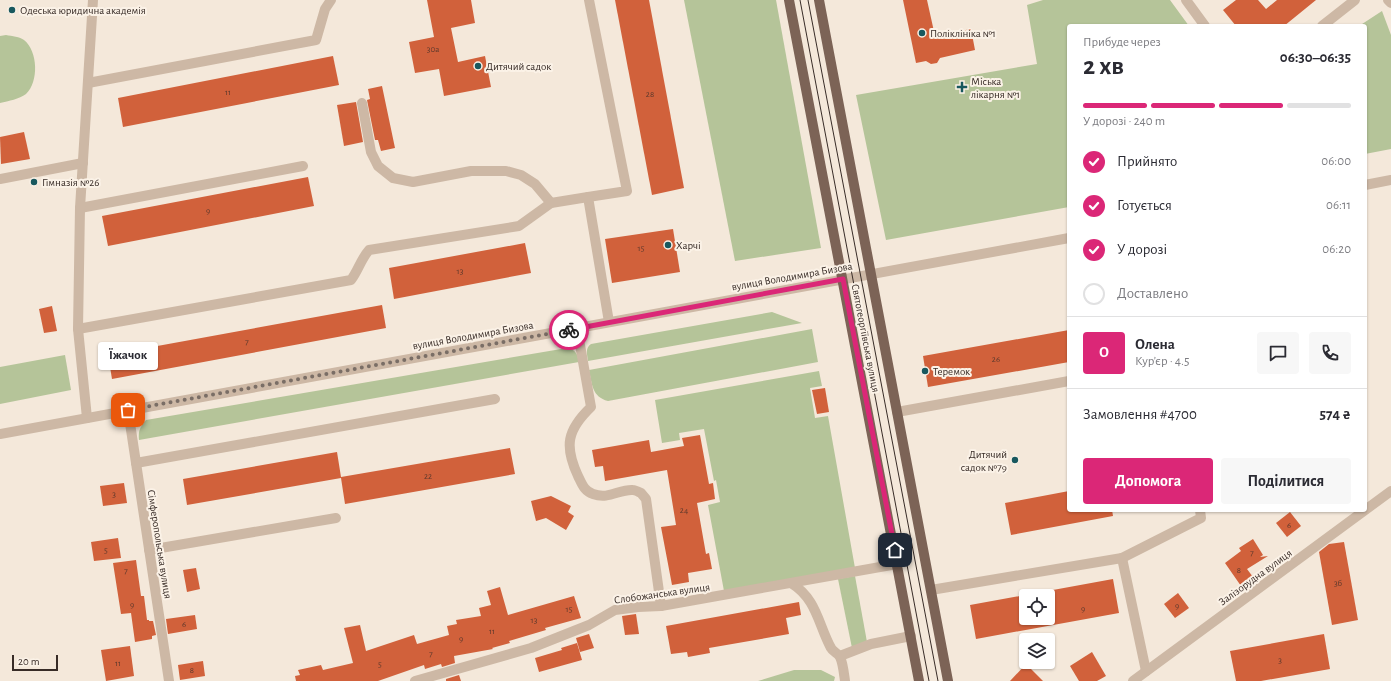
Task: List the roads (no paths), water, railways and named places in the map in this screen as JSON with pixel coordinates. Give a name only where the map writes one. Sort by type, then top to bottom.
[{"type":"main road","name":"Святогеоргіївська вулиця","points":[[789,0],[919,681]]},
{"type":"main road","name":"Святогеоргіївська вулиця","points":[[819,0],[948,681]]},
{"type":"street","points":[[86,418],[78,330],[80,208],[93,0]]},
{"type":"street","points":[[88,83],[316,40],[325,9],[331,0]]},
{"type":"street","points":[[78,330],[351,280],[358,271],[364,256],[369,250],[519,226],[551,203],[627,190],[589,0]]},
{"type":"street","points":[[1186,0],[1204,24]]},
{"type":"street","points":[[1324,24],[1354,0]]},
{"type":"street","points":[[1388,0],[1391,3]]},
{"type":"street","points":[[362,103],[371,152],[378,166],[393,178],[413,182],[471,171],[506,171],[521,175],[535,184],[551,203]]},
{"type":"street","points":[[0,179],[83,163]]},
{"type":"street","points":[[80,208],[303,166]]},
{"type":"street","points":[[1367,185],[1391,180]]},
{"type":"street","points":[[588,197],[609,322]]},
{"type":"street","name":"вулиця Володимира Бизова","points":[[0,434],[1067,238]]},
{"type":"street","points":[[577,328],[591,407],[580,418],[572,431],[569,446],[571,460],[586,490],[594,495],[606,496],[632,490],[641,493],[646,499],[661,606]]},
{"type":"street","points":[[897,412],[1067,381]]},
{"type":"street","points":[[136,463],[495,399]]},
{"type":"street","name":"Сімферопольська вулиця","points":[[128,410],[169,681]]},
{"type":"street","name":"Залізорудна вулиця","points":[[1367,509],[1391,491]]},
{"type":"street","points":[[931,590],[1122,558],[1202,518],[1200,512]]},
{"type":"street","name":"Залізорудна вулиця","points":[[1133,681],[1362,512]]},
{"type":"street","points":[[149,550],[336,518]]},
{"type":"street","points":[[1122,558],[1146,671]]},
{"type":"street","name":"Слобожанська вулиця","points":[[415,681],[531,648],[589,625],[615,610],[661,606],[897,564]]},
{"type":"street","points":[[791,584],[798,587],[815,608],[832,650],[840,656],[845,681]]},
{"type":"street","points":[[840,656],[871,644],[911,636]]},
{"type":"tram line","points":[[800,0],[929,681]]},
{"type":"tram line","points":[[808,0],[938,681]]},
{"type":"place","name":"Одеська юридична академія","points":[[12,10]]},
{"type":"place","name":"Поліклініка №1","points":[[922,33]]},
{"type":"place","name":"Дитячий садок","points":[[478,66]]},
{"type":"place","name":"Міська лікарня №1","points":[[962,87]]},
{"type":"place","name":"Гімназія №26","points":[[34,182]]},
{"type":"place","name":"Харчі","points":[[668,245]]},
{"type":"place","name":"Теремок","points":[[925,371]]},
{"type":"place","name":"Їжачок","points":[[128,410]]},
{"type":"place","name":"Дитячий садок №79","points":[[1015,460]]}]
